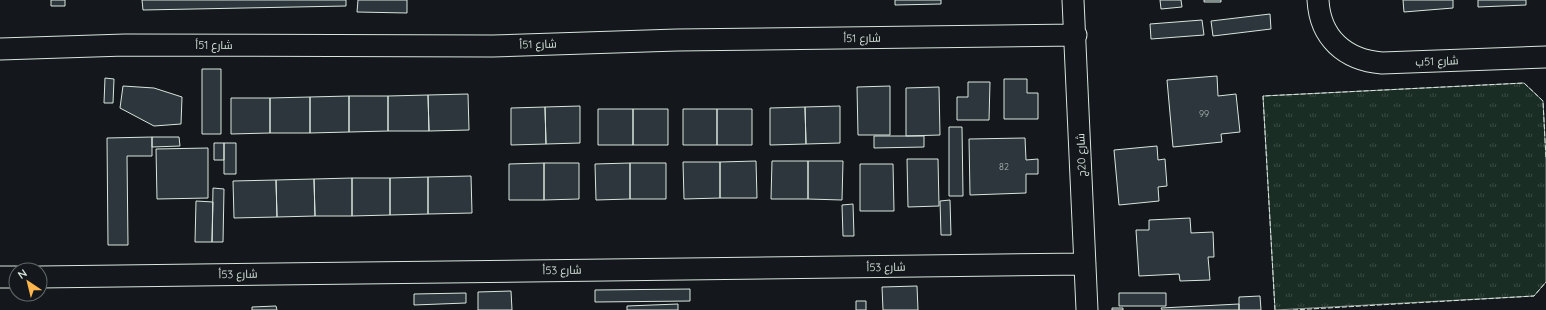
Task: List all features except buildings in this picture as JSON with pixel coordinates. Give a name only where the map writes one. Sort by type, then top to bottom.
[{"type":"street","name":"شارع 20ج","points":[[1073,0],[1076,35],[1087,310]]},
{"type":"street","name":"شارع 51ب","points":[[1318,0],[1322,20],[1334,42],[1353,57],[1365,62],[1382,63],[1546,57]]},
{"type":"street","name":"شارع 51أ","points":[[0,49],[125,45],[493,46],[677,40],[1076,35]]},
{"type":"street","name":"شارع 53أ","points":[[48,277],[1085,264]]},
{"type":"green space","points":[[1524,83],[1543,101],[1546,159],[1546,282],[1534,296],[1275,310],[1263,96]]},
{"type":"fence","points":[[1275,310],[1263,96],[1524,83],[1543,101],[1546,159]]},
{"type":"fence","points":[[1293,310],[1534,296],[1546,282]]}]
